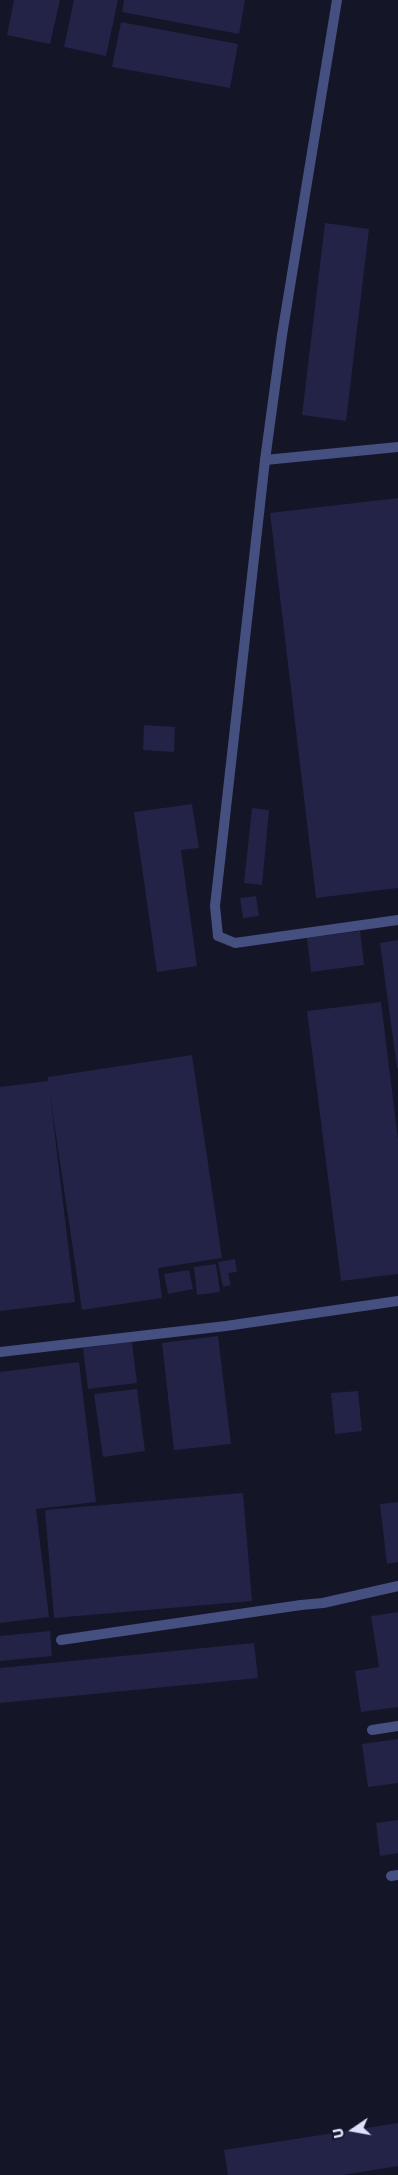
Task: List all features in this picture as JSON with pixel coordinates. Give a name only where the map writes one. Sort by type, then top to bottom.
[{"type":"street","points":[[337,0],[282,335],[265,460],[215,906],[218,936],[235,943],[398,920]]},
{"type":"street","points":[[265,460],[398,447]]},
{"type":"street","points":[[0,1352],[226,1326],[398,1301]]},
{"type":"street","points":[[61,1640],[323,1603],[398,1586]]},
{"type":"street","points":[[372,1730],[398,1726]]},
{"type":"building","points":[[14,0],[60,0],[50,44],[7,35]]},
{"type":"building","points":[[74,0],[118,0],[106,56],[64,47]]},
{"type":"building","points":[[124,0],[245,0],[239,34],[122,12]]},
{"type":"building","points":[[121,22],[238,44],[230,88],[112,67]]},
{"type":"building","points":[[325,223],[369,229],[346,421],[302,415]]},
{"type":"building","points":[[398,498],[398,888],[316,898],[270,513]]},
{"type":"building","points":[[144,725],[175,727],[174,752],[143,750]]},
{"type":"building","points":[[192,804],[199,848],[181,850],[197,966],[157,972],[134,812]]},
{"type":"building","points":[[252,808],[269,810],[262,885],[244,883]]},
{"type":"building","points":[[256,896],[259,916],[243,918],[240,898]]},
{"type":"building","points":[[360,931],[364,965],[311,972],[307,938]]},
{"type":"building","points":[[398,940],[398,1068],[397,1068],[380,943]]},
{"type":"building","points":[[381,1002],[398,1139],[398,1274],[341,1281],[307,1011]]},
{"type":"building","points":[[192,1055],[222,1258],[158,1268],[162,1298],[82,1310],[50,1095],[75,1302],[0,1311],[0,1087],[48,1081],[48,1077]]},
{"type":"building","points":[[235,1259],[237,1272],[228,1273],[231,1285],[223,1287],[218,1262]]},
{"type":"building","points":[[216,1264],[220,1292],[197,1295],[194,1267]]},
{"type":"building","points":[[189,1270],[193,1289],[168,1294],[164,1274]]},
{"type":"building","points":[[218,1336],[231,1444],[174,1450],[162,1343]]},
{"type":"building","points":[[132,1342],[137,1383],[88,1389],[83,1348]]},
{"type":"building","points":[[79,1362],[96,1502],[36,1509],[49,1617],[0,1623],[0,1372]]},
{"type":"building","points":[[137,1389],[145,1451],[103,1457],[94,1394]]},
{"type":"building","points":[[358,1391],[362,1431],[335,1434],[331,1393]]},
{"type":"building","points":[[243,1493],[252,1601],[54,1618],[45,1510]]},
{"type":"building","points":[[398,1502],[398,1562],[387,1564],[380,1504]]},
{"type":"building","points":[[398,1612],[398,1707],[361,1712],[355,1671],[379,1667],[371,1616]]},
{"type":"building","points":[[50,1631],[52,1656],[0,1661],[0,1636]]},
{"type":"building","points":[[254,1643],[258,1678],[0,1703],[0,1668]]},
{"type":"building","points":[[398,1739],[398,1783],[368,1787],[362,1744]]},
{"type":"building","points":[[398,1820],[398,1853],[380,1856],[376,1823]]},
{"type":"building","points":[[398,2123],[398,2166],[343,2175],[228,2175],[224,2150]]}]
